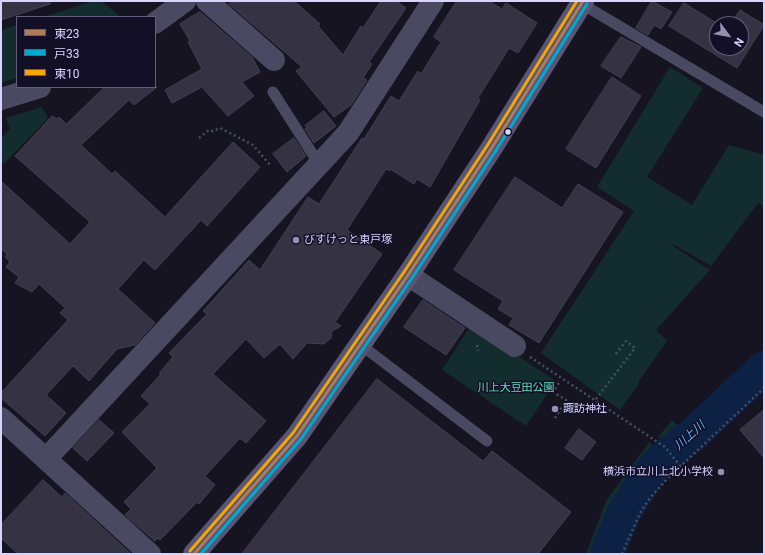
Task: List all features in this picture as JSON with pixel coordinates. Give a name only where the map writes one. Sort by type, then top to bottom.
[{"type":"main road","points":[[194,554],[297,436],[408,275],[491,149],[583,2]]},
{"type":"street","points":[[156,22],[185,1]]},
{"type":"street","points":[[207,1],[274,60]]},
{"type":"street","points":[[46,459],[348,133],[434,1]]},
{"type":"street","points":[[1,99],[37,88]]},
{"type":"street","points":[[408,275],[515,346]]},
{"type":"street","points":[[1,418],[150,554]]},
{"type":"lane","points":[[583,2],[764,112]]},
{"type":"lane","points":[[273,92],[319,164]]},
{"type":"lane","points":[[361,345],[487,441]]},
{"type":"path","points":[[199,138],[209,130],[213,132],[220,128],[253,145],[270,165]]},
{"type":"path","points":[[596,399],[635,348],[626,341],[615,355]]},
{"type":"path","points":[[515,346],[596,399],[665,447],[686,473],[694,467],[698,471]]},
{"type":"path","points":[[555,418],[566,400],[553,392],[559,383]]},
{"type":"path","points":[[622,554],[640,513],[650,498],[681,466],[764,388]]},
{"type":"green space","points":[[93,1],[101,1],[120,16],[46,16]]},
{"type":"green space","points":[[16,25],[16,78],[1,83],[1,30]]},
{"type":"green space","points":[[670,67],[703,88],[647,177],[692,205],[729,145],[764,155],[764,206],[758,203],[711,266],[673,244],[673,246],[710,270],[656,330],[667,341],[620,410],[541,353],[634,211],[597,187]]},
{"type":"green space","points":[[42,107],[48,118],[4,164],[1,160],[1,138],[10,129],[6,118]]},
{"type":"green space","name":"川上大豆田公園","points":[[471,325],[556,381],[526,426],[442,370]]},
{"type":"green space","points":[[752,355],[763,365],[732,391],[671,447],[658,437],[672,420],[681,429]]},
{"type":"green space","points":[[649,442],[659,451],[662,457],[634,483],[611,523],[600,554],[586,554],[606,501]]},
{"type":"building","points":[[1,1],[50,1],[50,4],[1,20]]},
{"type":"building","points":[[232,1],[294,1],[320,24],[318,26],[343,55],[361,26],[363,28],[381,1],[396,1],[406,8],[369,62],[372,64],[363,78],[367,80],[351,105],[334,117],[296,71],[302,67],[229,4]]},
{"type":"building","points":[[457,1],[489,1],[502,9],[506,3],[537,23],[518,53],[509,48],[478,98],[480,100],[430,187],[417,179],[414,184],[390,169],[389,171],[386,169],[347,230],[382,254],[335,322],[341,326],[332,331],[331,338],[324,344],[307,343],[293,359],[280,344],[264,358],[246,339],[213,374],[266,421],[246,443],[240,438],[205,476],[215,485],[199,504],[197,502],[160,540],[158,538],[155,541],[125,515],[131,509],[124,502],[157,468],[122,432],[150,404],[141,396],[161,374],[159,373],[173,357],[169,353],[207,314],[203,311],[249,260],[260,270],[308,197],[319,204],[362,138],[364,139],[391,96],[399,101],[418,71],[421,74],[441,42],[434,37]]},
{"type":"building","points":[[652,1],[672,12],[661,29],[654,25],[648,35],[636,28]]},
{"type":"building","points":[[684,3],[709,18],[709,51],[669,26]]},
{"type":"building","points":[[740,10],[764,25],[749,49],[749,16],[736,16]]},
{"type":"building","points":[[200,12],[252,57],[260,72],[242,82],[254,96],[228,116],[202,87],[172,103],[165,90],[202,69],[188,42],[190,41],[180,24]]},
{"type":"building","points":[[621,37],[641,47],[621,78],[601,66]]},
{"type":"building","points":[[718,56],[745,56],[737,68]]},
{"type":"building","points":[[612,77],[641,96],[596,168],[566,149]]},
{"type":"building","points":[[104,88],[156,88],[134,105],[129,100],[81,145],[112,174],[115,171],[165,217],[233,142],[260,167],[207,226],[201,220],[155,270],[144,260],[118,289],[155,323],[135,345],[117,349],[89,381],[73,366],[46,395],[66,413],[45,436],[1,398],[1,393],[68,320],[60,313],[65,308],[39,284],[32,292],[15,283],[19,277],[6,267],[10,262],[5,257],[7,254],[1,249],[1,181],[70,244],[90,222],[15,156],[52,116],[57,119],[59,117],[66,124]]},
{"type":"building","points":[[324,111],[336,126],[314,143],[305,129],[307,127],[305,126]]},
{"type":"building","points":[[294,138],[306,156],[287,172],[273,154]]},
{"type":"building","points":[[515,177],[562,208],[578,184],[623,212],[539,343],[509,325],[513,318],[498,309],[503,301],[454,270]]},
{"type":"building","points":[[423,300],[465,328],[446,355],[404,327]]},
{"type":"building","points":[[377,379],[483,461],[492,451],[571,512],[538,554],[242,554]]},
{"type":"building","points":[[764,410],[764,458],[740,430]]},
{"type":"building","points":[[99,420],[114,433],[87,461],[73,448]]},
{"type":"building","points":[[579,429],[596,442],[582,460],[565,448]]},
{"type":"building","points":[[43,480],[62,497],[65,493],[131,554],[18,554],[1,538],[1,525]]},
{"type":"waterway","name":"川上川","points":[[607,554],[624,513],[648,475],[660,461],[696,432],[764,368]]},
{"type":"transit line","name":"東10","points":[[190,551],[293,433],[404,272],[487,146],[577,1]]},
{"type":"transit line","name":"東23","points":[[194,554],[297,436],[408,275],[491,149],[583,1]]},
{"type":"transit line","name":"戸33","points":[[201,554],[301,439],[412,278],[495,152],[587,4]]},
{"type":"place","name":"びすけっと東戸塚","points":[[296,240]]},
{"type":"place","name":"諏訪神社","points":[[555,409]]},
{"type":"place","name":"横浜市立川上北小学校","points":[[721,472]]}]
